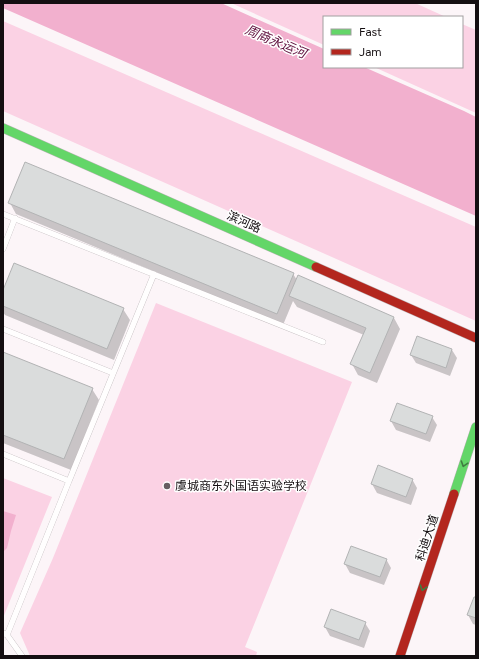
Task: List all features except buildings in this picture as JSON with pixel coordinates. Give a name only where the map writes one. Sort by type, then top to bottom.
[{"type":"street","name":"滨河路","points":[[3,128],[476,338]]},
{"type":"street","name":"科迪大道","points":[[400,656],[476,427]]},
{"type":"lane","points":[[3,214],[323,342]]},
{"type":"lane","points":[[3,249],[15,218]]},
{"type":"lane","points":[[22,656],[5,634],[154,274]]},
{"type":"lane","points":[[3,329],[113,373]]},
{"type":"lane","points":[[3,454],[69,481]]},
{"type":"shaded area","points":[[231,3],[415,3],[444,16],[323,16],[323,45]]},
{"type":"shaded area","points":[[3,21],[476,227],[476,321],[3,111]]},
{"type":"shaded area","points":[[463,24],[476,30],[476,113],[376,68],[463,68]]},
{"type":"shaded area","points":[[156,303],[352,382],[245,647],[257,652],[256,656],[30,656],[20,633],[53,558]]},
{"type":"shaded area","points":[[3,478],[52,497],[3,618]]},
{"type":"water","name":"周商永运河","points":[[3,3],[221,3],[323,49],[323,68],[366,68],[476,117],[476,216],[3,8]]},
{"type":"water","points":[[3,511],[16,515],[7,548],[3,552]]},
{"type":"traffic: fast","points":[[3,128],[316,267]]},
{"type":"traffic: fast","points":[[454,494],[476,427]]},
{"type":"traffic: jam","points":[[316,267],[476,338]]},
{"type":"traffic: jam","points":[[400,656],[454,494]]},
{"type":"place","name":"虞城商东外国语实验学校","points":[[167,486]]}]
